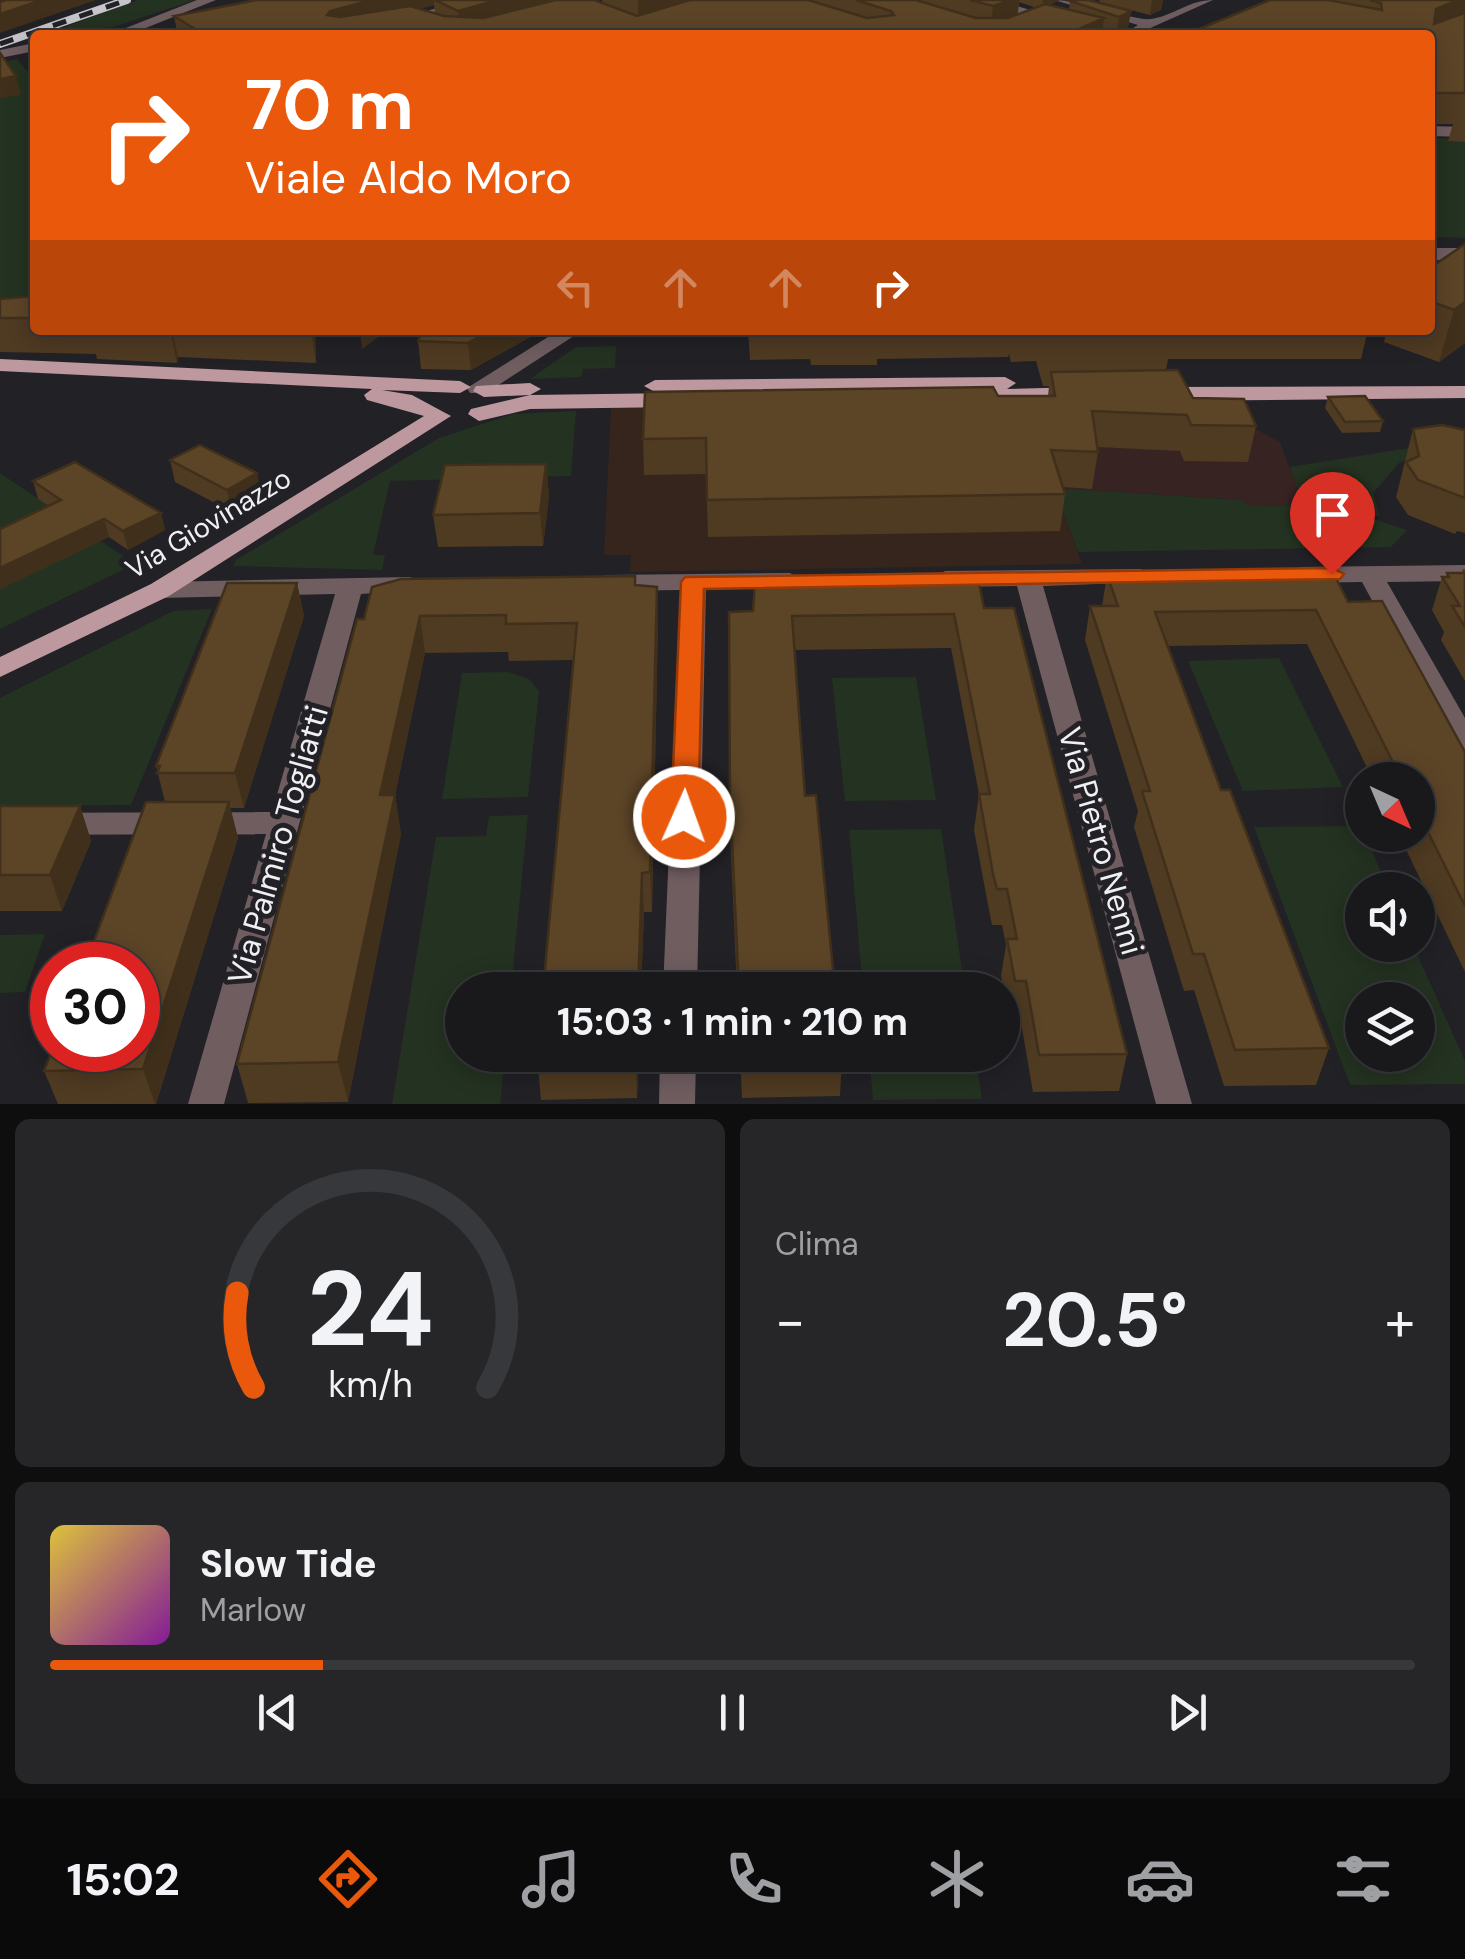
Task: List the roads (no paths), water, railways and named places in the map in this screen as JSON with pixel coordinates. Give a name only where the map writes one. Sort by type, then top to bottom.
[{"type":"main road","points":[[0,365],[475,395],[530,402],[1465,378]]},
{"type":"main road","points":[[0,380],[373,395],[404,400],[435,414],[460,418],[475,395]]},
{"type":"main road","points":[[1119,388],[1465,392]]},
{"type":"main road","name":"Via Giovinazzo","points":[[0,668],[160,590],[435,414],[431,398],[475,395]]},
{"type":"street","points":[[128,30],[209,0]]},
{"type":"street","points":[[362,30],[485,0]]},
{"type":"street","points":[[965,6],[982,0],[1089,30]]},
{"type":"street","points":[[1061,0],[1084,2],[1151,24]]},
{"type":"street","points":[[1138,30],[1206,0]]},
{"type":"street","points":[[1009,29],[1084,2]]},
{"type":"street","points":[[1162,4],[1184,9]]},
{"type":"street","points":[[412,18],[439,29]]},
{"type":"street","points":[[0,54],[30,49]]},
{"type":"street","points":[[1435,131],[1465,132]]},
{"type":"street","points":[[1435,254],[1465,254]]},
{"type":"street","points":[[475,395],[565,335]]},
{"type":"street","points":[[1275,575],[1465,573]]},
{"type":"street","points":[[1370,574],[1465,744]]},
{"type":"street","points":[[927,580],[1161,577]]},
{"type":"street","name":"Via Pietro Nenni","points":[[1028,578],[1174,1104]]},
{"type":"street","points":[[575,583],[816,581]]},
{"type":"street","points":[[681,972],[693,582]]},
{"type":"street","points":[[160,590],[430,585]]},
{"type":"street","name":"Via Palmiro Togliatti","points":[[206,1104],[350,586]]},
{"type":"street","points":[[0,824],[284,823]]},
{"type":"street","points":[[677,1104],[678,1072]]},
{"type":"railway","points":[[40,30],[127,0]]},
{"type":"railway","points":[[0,44],[30,34]]}]
